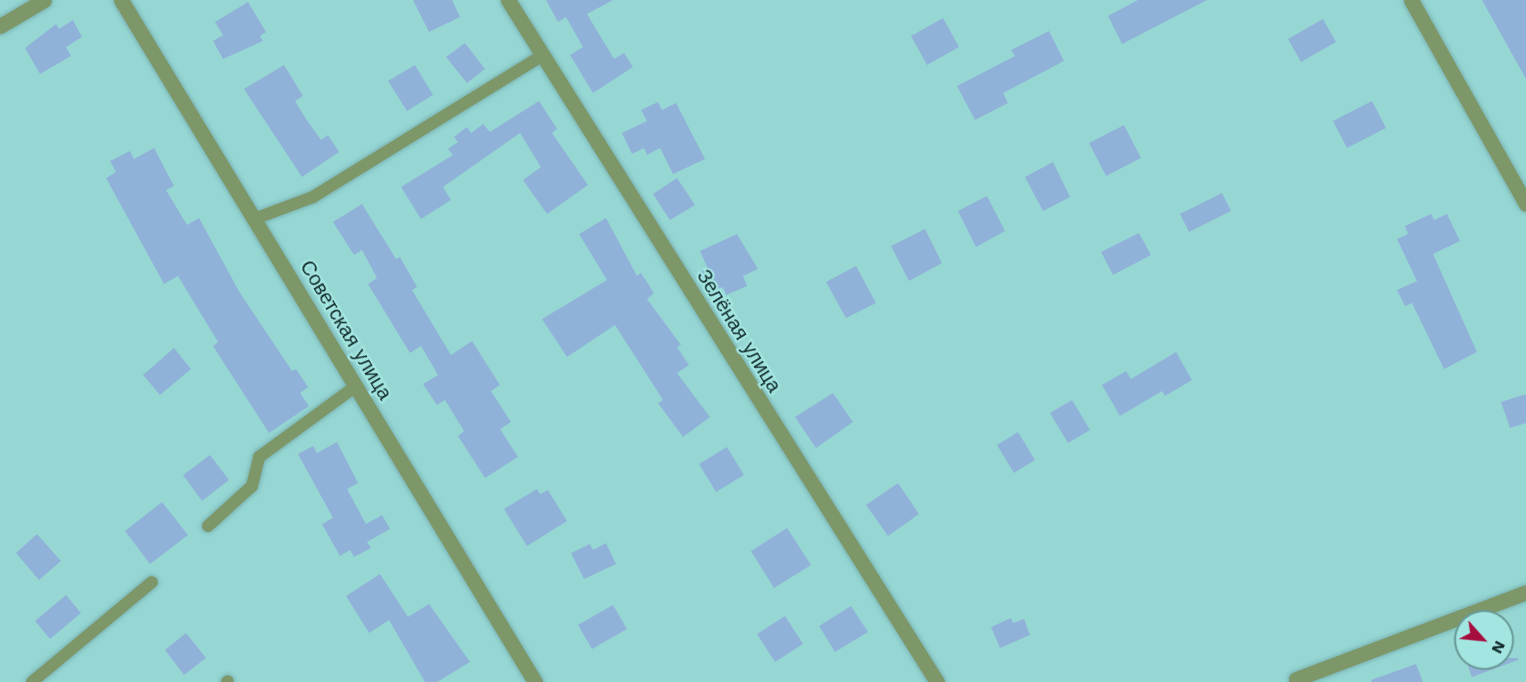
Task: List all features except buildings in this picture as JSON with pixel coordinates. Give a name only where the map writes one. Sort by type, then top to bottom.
[{"type":"street","points":[[0,26],[44,0]]},
{"type":"street","name":"Советская улица","points":[[121,0],[535,682]]},
{"type":"street","name":"Зелёная улица","points":[[508,0],[540,57],[937,682]]},
{"type":"street","points":[[1411,0],[1526,204]]},
{"type":"street","points":[[1296,679],[1526,592]]},
{"type":"lane","points":[[254,219],[313,197],[540,57]]},
{"type":"lane","points":[[208,526],[252,486],[259,457],[356,386]]},
{"type":"lane","points":[[33,682],[152,582]]}]
